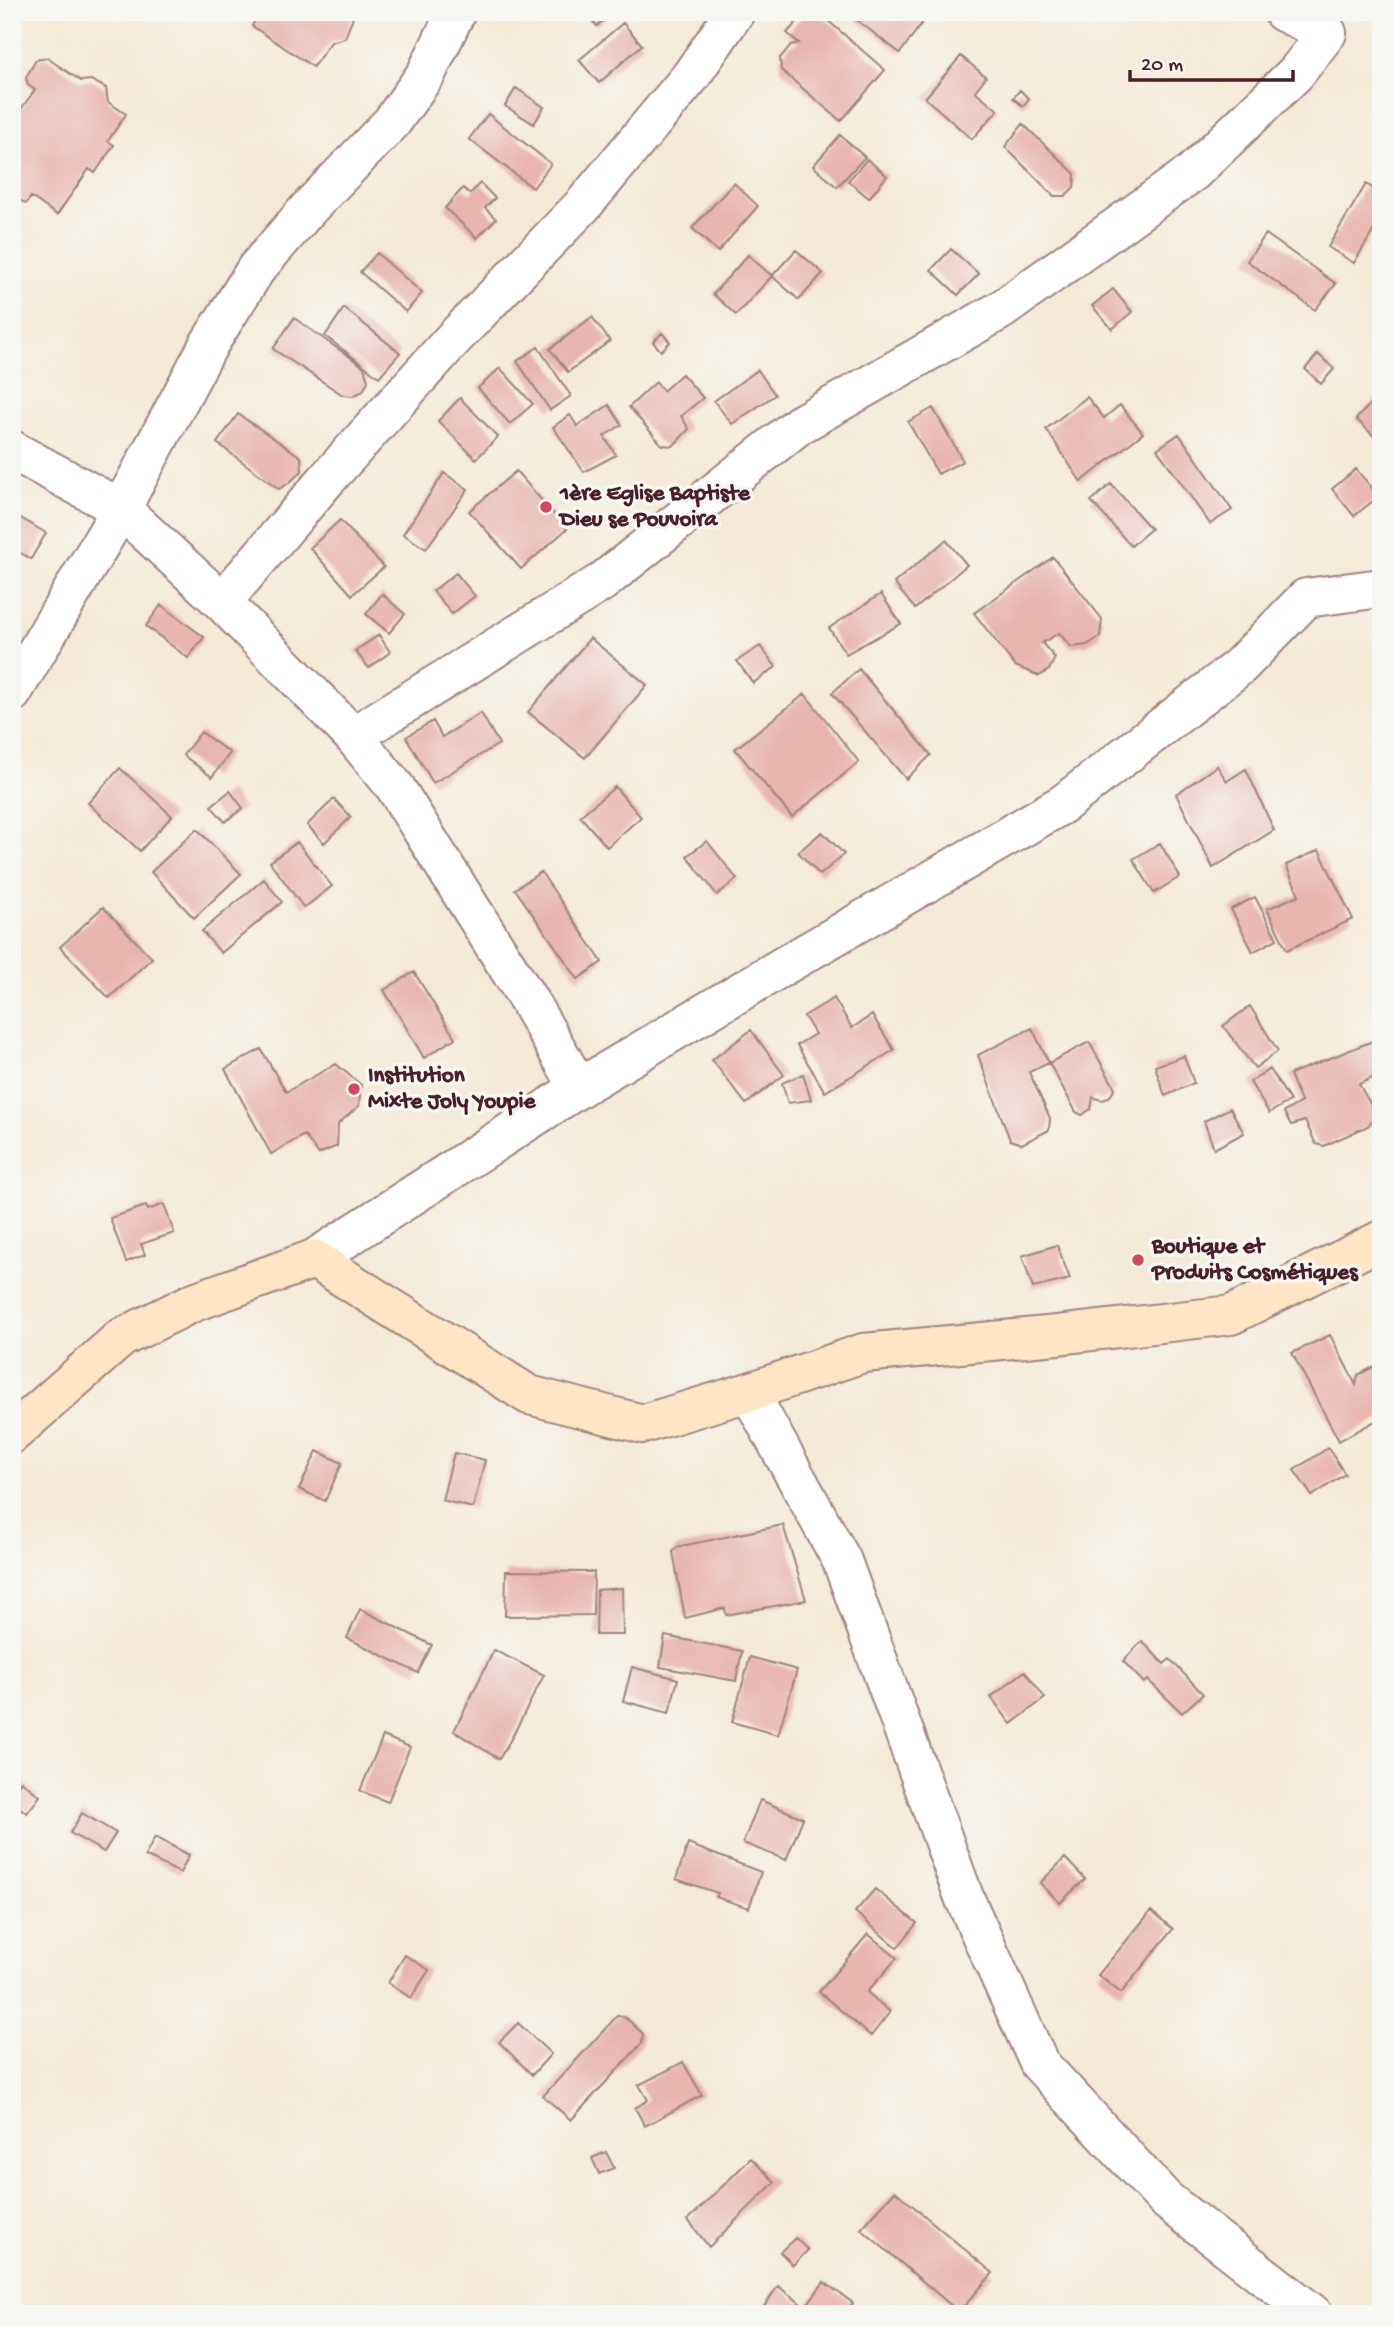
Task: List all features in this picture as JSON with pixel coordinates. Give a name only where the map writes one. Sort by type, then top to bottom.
[{"type":"street","points":[[12,693],[121,509],[209,344],[256,269],[309,208],[392,122],[426,74],[456,12]]},
{"type":"street","points":[[222,602],[327,479],[454,338],[584,204],[691,76],[734,12]]},
{"type":"street","points":[[353,736],[602,582],[799,425],[1001,310],[1181,180],[1296,74],[1337,23],[1283,12]]},
{"type":"street","points":[[12,450],[121,509],[222,602],[353,736],[395,787],[529,1001],[579,1088]]},
{"type":"street","points":[[12,1434],[121,1338],[194,1302],[314,1259],[579,1088],[1063,804],[1240,666],[1306,598],[1381,588]]},
{"type":"street","points":[[314,1259],[529,1395],[643,1424],[749,1392],[863,1353],[1231,1315],[1381,1240]]},
{"type":"street","points":[[749,1392],[842,1561],[964,1897],[1039,2063],[1166,2199],[1314,2314]]},
{"type":"building","points":[[259,12],[355,12],[345,38],[331,42],[313,67],[252,26]]},
{"type":"building","points":[[597,12],[604,12],[608,16],[597,26],[590,19]]},
{"type":"building","points":[[806,12],[818,12],[885,70],[841,121],[781,70],[780,58],[791,45],[799,43],[787,33]]},
{"type":"building","points":[[846,12],[930,12],[900,53]]},
{"type":"building","points":[[623,23],[642,45],[599,83],[579,60]]},
{"type":"building","points":[[961,56],[986,77],[975,91],[998,110],[972,139],[925,98]]},
{"type":"building","points":[[47,58],[81,81],[91,80],[106,88],[108,102],[126,114],[108,141],[114,145],[95,173],[89,169],[57,215],[31,197],[26,204],[12,195],[12,121],[35,90],[28,85],[26,77],[36,60]]},
{"type":"building","points":[[516,88],[544,107],[534,124],[505,106]]},
{"type":"building","points":[[1020,90],[1029,99],[1023,106],[1013,98]]},
{"type":"building","points":[[488,114],[551,164],[533,188],[469,139]]},
{"type":"building","points":[[1023,124],[1075,174],[1074,187],[1065,196],[1054,196],[1005,147]]},
{"type":"building","points":[[840,135],[865,157],[837,187],[813,166]]},
{"type":"building","points":[[867,159],[887,176],[869,198],[848,181]]},
{"type":"building","points":[[480,183],[495,198],[485,208],[496,219],[477,238],[445,208],[463,188],[470,194]]},
{"type":"building","points":[[734,183],[758,206],[718,252],[692,228]]},
{"type":"building","points":[[1366,184],[1381,193],[1381,218],[1354,263],[1328,247]]},
{"type":"building","points":[[1266,234],[1336,284],[1315,310],[1247,261]]},
{"type":"building","points":[[951,249],[979,274],[958,295],[931,270]]},
{"type":"building","points":[[796,250],[823,273],[799,300],[772,276]]},
{"type":"building","points":[[377,253],[422,293],[406,312],[360,272]]},
{"type":"building","points":[[748,255],[772,276],[736,315],[713,294]]},
{"type":"building","points":[[1113,289],[1132,312],[1112,329],[1092,306]]},
{"type":"building","points":[[344,308],[400,353],[379,377],[325,336]]},
{"type":"building","points":[[592,317],[610,341],[568,372],[550,349]]},
{"type":"building","points":[[294,318],[364,367],[368,381],[363,391],[353,396],[343,395],[273,349]]},
{"type":"building","points":[[662,333],[670,342],[661,351],[653,342]]},
{"type":"building","points":[[538,347],[571,396],[550,410],[517,361]]},
{"type":"building","points":[[1318,354],[1334,369],[1321,384],[1305,369]]},
{"type":"building","points":[[500,368],[533,404],[510,424],[478,388]]},
{"type":"building","points":[[758,370],[775,395],[732,424],[714,401]]},
{"type":"building","points":[[682,374],[703,398],[681,416],[689,429],[673,446],[662,445],[629,407],[656,382],[663,391]]},
{"type":"building","points":[[1381,393],[1381,443],[1356,419]]},
{"type":"building","points":[[1087,397],[1104,418],[1120,405],[1143,433],[1081,482],[1046,429]]},
{"type":"building","points":[[460,398],[498,437],[476,459],[438,421]]},
{"type":"building","points":[[609,405],[622,425],[604,436],[616,455],[584,472],[553,427],[570,415],[577,426]]},
{"type":"building","points":[[933,408],[963,461],[938,474],[908,422]]},
{"type":"building","points":[[238,414],[301,457],[302,471],[289,483],[279,489],[217,443]]},
{"type":"building","points":[[1179,434],[1232,510],[1210,524],[1157,449]]},
{"type":"building","points":[[1356,469],[1379,496],[1354,516],[1332,489]]},
{"type":"building","points":[[516,471],[567,529],[521,569],[469,511]]},
{"type":"building","points":[[444,473],[468,489],[426,549],[403,534]]},
{"type":"building","points":[[1111,484],[1151,529],[1131,546],[1091,501]]},
{"type":"building","points":[[12,513],[46,533],[31,559],[12,548]]},
{"type":"building","points":[[340,520],[384,567],[352,595],[310,548]]},
{"type":"building","points":[[946,540],[967,565],[915,609],[894,583]]},
{"type":"building","points":[[1053,557],[1102,619],[1100,637],[1087,645],[1071,647],[1059,633],[1042,643],[1055,658],[1049,670],[1039,676],[1015,666],[974,613]]},
{"type":"building","points":[[456,573],[475,596],[452,614],[433,591]]},
{"type":"building","points":[[382,594],[405,614],[389,633],[366,614]]},
{"type":"building","points":[[881,594],[901,624],[846,654],[829,628]]},
{"type":"building","points":[[161,605],[204,637],[188,658],[146,626]]},
{"type":"building","points":[[379,635],[390,652],[369,668],[355,651]]},
{"type":"building","points":[[590,638],[647,685],[585,758],[528,712]]},
{"type":"building","points":[[760,646],[776,667],[753,683],[737,661]]},
{"type":"building","points":[[859,669],[931,755],[906,779],[832,693]]},
{"type":"building","points":[[805,694],[859,762],[792,817],[735,749]]},
{"type":"building","points":[[481,713],[499,744],[433,783],[406,737],[433,721],[442,737]]},
{"type":"building","points":[[201,732],[230,753],[212,777],[183,755]]},
{"type":"building","points":[[1217,766],[1227,781],[1246,769],[1274,830],[1213,868],[1176,794]]},
{"type":"building","points":[[120,768],[172,816],[140,851],[88,803]]},
{"type":"building","points":[[615,787],[641,817],[607,847],[580,816]]},
{"type":"building","points":[[230,791],[243,808],[225,822],[211,806]]},
{"type":"building","points":[[334,799],[351,817],[324,843],[307,825]]},
{"type":"building","points":[[197,829],[241,874],[194,918],[151,872]]},
{"type":"building","points":[[822,832],[844,854],[820,875],[798,852]]},
{"type":"building","points":[[707,841],[737,879],[717,895],[687,856]]},
{"type":"building","points":[[297,842],[332,886],[304,908],[270,862]]},
{"type":"building","points":[[1160,843],[1180,877],[1154,893],[1133,859]]},
{"type":"building","points":[[1319,850],[1353,919],[1287,950],[1267,909],[1299,895],[1286,865]]},
{"type":"building","points":[[541,872],[602,962],[578,979],[515,889]]},
{"type":"building","points":[[264,879],[282,902],[221,953],[202,931]]},
{"type":"building","points":[[1255,897],[1277,939],[1253,952],[1231,909]]},
{"type":"building","points":[[103,907],[152,958],[109,998],[60,947]]},
{"type":"building","points":[[414,972],[455,1038],[424,1058],[384,990]]},
{"type":"building","points":[[834,998],[852,1028],[872,1015],[894,1050],[825,1092],[797,1045],[815,1034],[804,1016]]},
{"type":"building","points":[[1250,1006],[1278,1051],[1255,1068],[1223,1026]]},
{"type":"building","points":[[1032,1028],[1049,1063],[1029,1072],[1050,1118],[1049,1130],[1022,1144],[1010,1140],[978,1055]]},
{"type":"building","points":[[751,1030],[784,1075],[746,1104],[712,1060]]},
{"type":"building","points":[[1375,1040],[1381,1052],[1381,1074],[1359,1084],[1376,1114],[1368,1126],[1324,1146],[1316,1144],[1305,1121],[1291,1125],[1284,1112],[1301,1102],[1290,1074]]},
{"type":"building","points":[[1089,1042],[1115,1088],[1106,1099],[1093,1097],[1091,1109],[1082,1115],[1076,1112],[1049,1063]]},
{"type":"building","points":[[261,1049],[286,1092],[336,1064],[361,1085],[359,1106],[338,1124],[337,1146],[319,1154],[304,1135],[271,1154],[225,1069]]},
{"type":"building","points":[[1184,1056],[1194,1083],[1165,1096],[1155,1066]]},
{"type":"building","points":[[1270,1069],[1290,1101],[1269,1113],[1250,1082]]},
{"type":"building","points":[[803,1074],[811,1100],[788,1103],[782,1083]]},
{"type":"building","points":[[1230,1108],[1244,1133],[1214,1149],[1204,1121]]},
{"type":"building","points":[[164,1204],[174,1233],[141,1244],[145,1255],[126,1262],[110,1218],[146,1206],[148,1210]]},
{"type":"building","points":[[1057,1245],[1070,1279],[1033,1288],[1022,1256]]},
{"type":"building","points":[[1330,1335],[1356,1385],[1358,1375],[1381,1363],[1381,1418],[1339,1441],[1292,1353]]},
{"type":"building","points":[[1328,1448],[1345,1474],[1312,1496],[1294,1470]]},
{"type":"building","points":[[317,1451],[342,1463],[325,1501],[299,1489]]},
{"type":"building","points":[[454,1453],[485,1460],[473,1508],[442,1500]]},
{"type":"building","points":[[783,1525],[806,1600],[726,1615],[725,1608],[685,1618],[673,1552],[677,1547]]},
{"type":"building","points":[[506,1571],[594,1572],[593,1615],[505,1616]]},
{"type":"building","points":[[622,1588],[623,1635],[596,1635],[597,1590]]},
{"type":"building","points":[[360,1609],[432,1645],[418,1673],[347,1638]]},
{"type":"building","points":[[665,1636],[742,1651],[736,1681],[660,1667]]},
{"type":"building","points":[[1142,1641],[1164,1664],[1170,1659],[1203,1694],[1182,1713],[1148,1680],[1144,1683],[1123,1661]]},
{"type":"building","points":[[494,1650],[544,1675],[499,1759],[454,1731]]},
{"type":"building","points":[[750,1657],[797,1670],[778,1735],[732,1722]]},
{"type":"building","points":[[632,1667],[678,1679],[669,1713],[623,1701]]},
{"type":"building","points":[[1025,1671],[1045,1698],[1011,1724],[991,1697]]},
{"type":"building","points":[[383,1736],[410,1747],[388,1802],[360,1791]]},
{"type":"building","points":[[21,1781],[40,1796],[27,1813],[12,1802],[12,1792]]},
{"type":"building","points":[[760,1800],[803,1818],[786,1860],[743,1843]]},
{"type":"building","points":[[82,1813],[116,1833],[104,1852],[70,1833]]},
{"type":"building","points":[[155,1837],[189,1855],[180,1873],[145,1856]]},
{"type":"building","points":[[688,1844],[761,1872],[749,1908],[716,1897],[718,1893],[676,1879]]},
{"type":"building","points":[[1065,1858],[1085,1879],[1060,1903],[1040,1883]]},
{"type":"building","points":[[875,1889],[917,1923],[897,1948],[855,1912]]},
{"type":"building","points":[[1151,1911],[1173,1929],[1121,1993],[1098,1975]]},
{"type":"building","points":[[868,1934],[897,1958],[867,1992],[890,2012],[871,2036],[819,1992]]},
{"type":"building","points":[[405,1955],[429,1970],[411,1998],[388,1983]]},
{"type":"building","points":[[618,2015],[625,2017],[643,2034],[642,2043],[571,2120],[543,2096]]},
{"type":"building","points":[[518,2023],[551,2054],[532,2075],[499,2042]]},
{"type":"building","points":[[683,2062],[702,2095],[645,2126],[635,2108],[648,2100],[639,2085]]},
{"type":"building","points":[[606,2152],[614,2168],[599,2174],[592,2158]]},
{"type":"building","points":[[751,2158],[775,2182],[709,2247],[688,2220]]},
{"type":"building","points":[[895,2191],[993,2273],[959,2312],[861,2229]]},
{"type":"building","points":[[795,2238],[808,2250],[793,2265],[780,2252]]},
{"type":"building","points":[[824,2282],[853,2303],[844,2314],[800,2314]]},
{"type":"building","points":[[778,2286],[800,2303],[792,2314],[759,2314]]},
{"type":"place","name":"1ère Eglise Baptiste Dieu se Pouvoira","points":[[546,507]]},
{"type":"place","name":"Institution Mixte Joly Youpie","points":[[354,1089]]},
{"type":"place","name":"Boutique et Produits Cosmétiques","points":[[1138,1260]]}]
